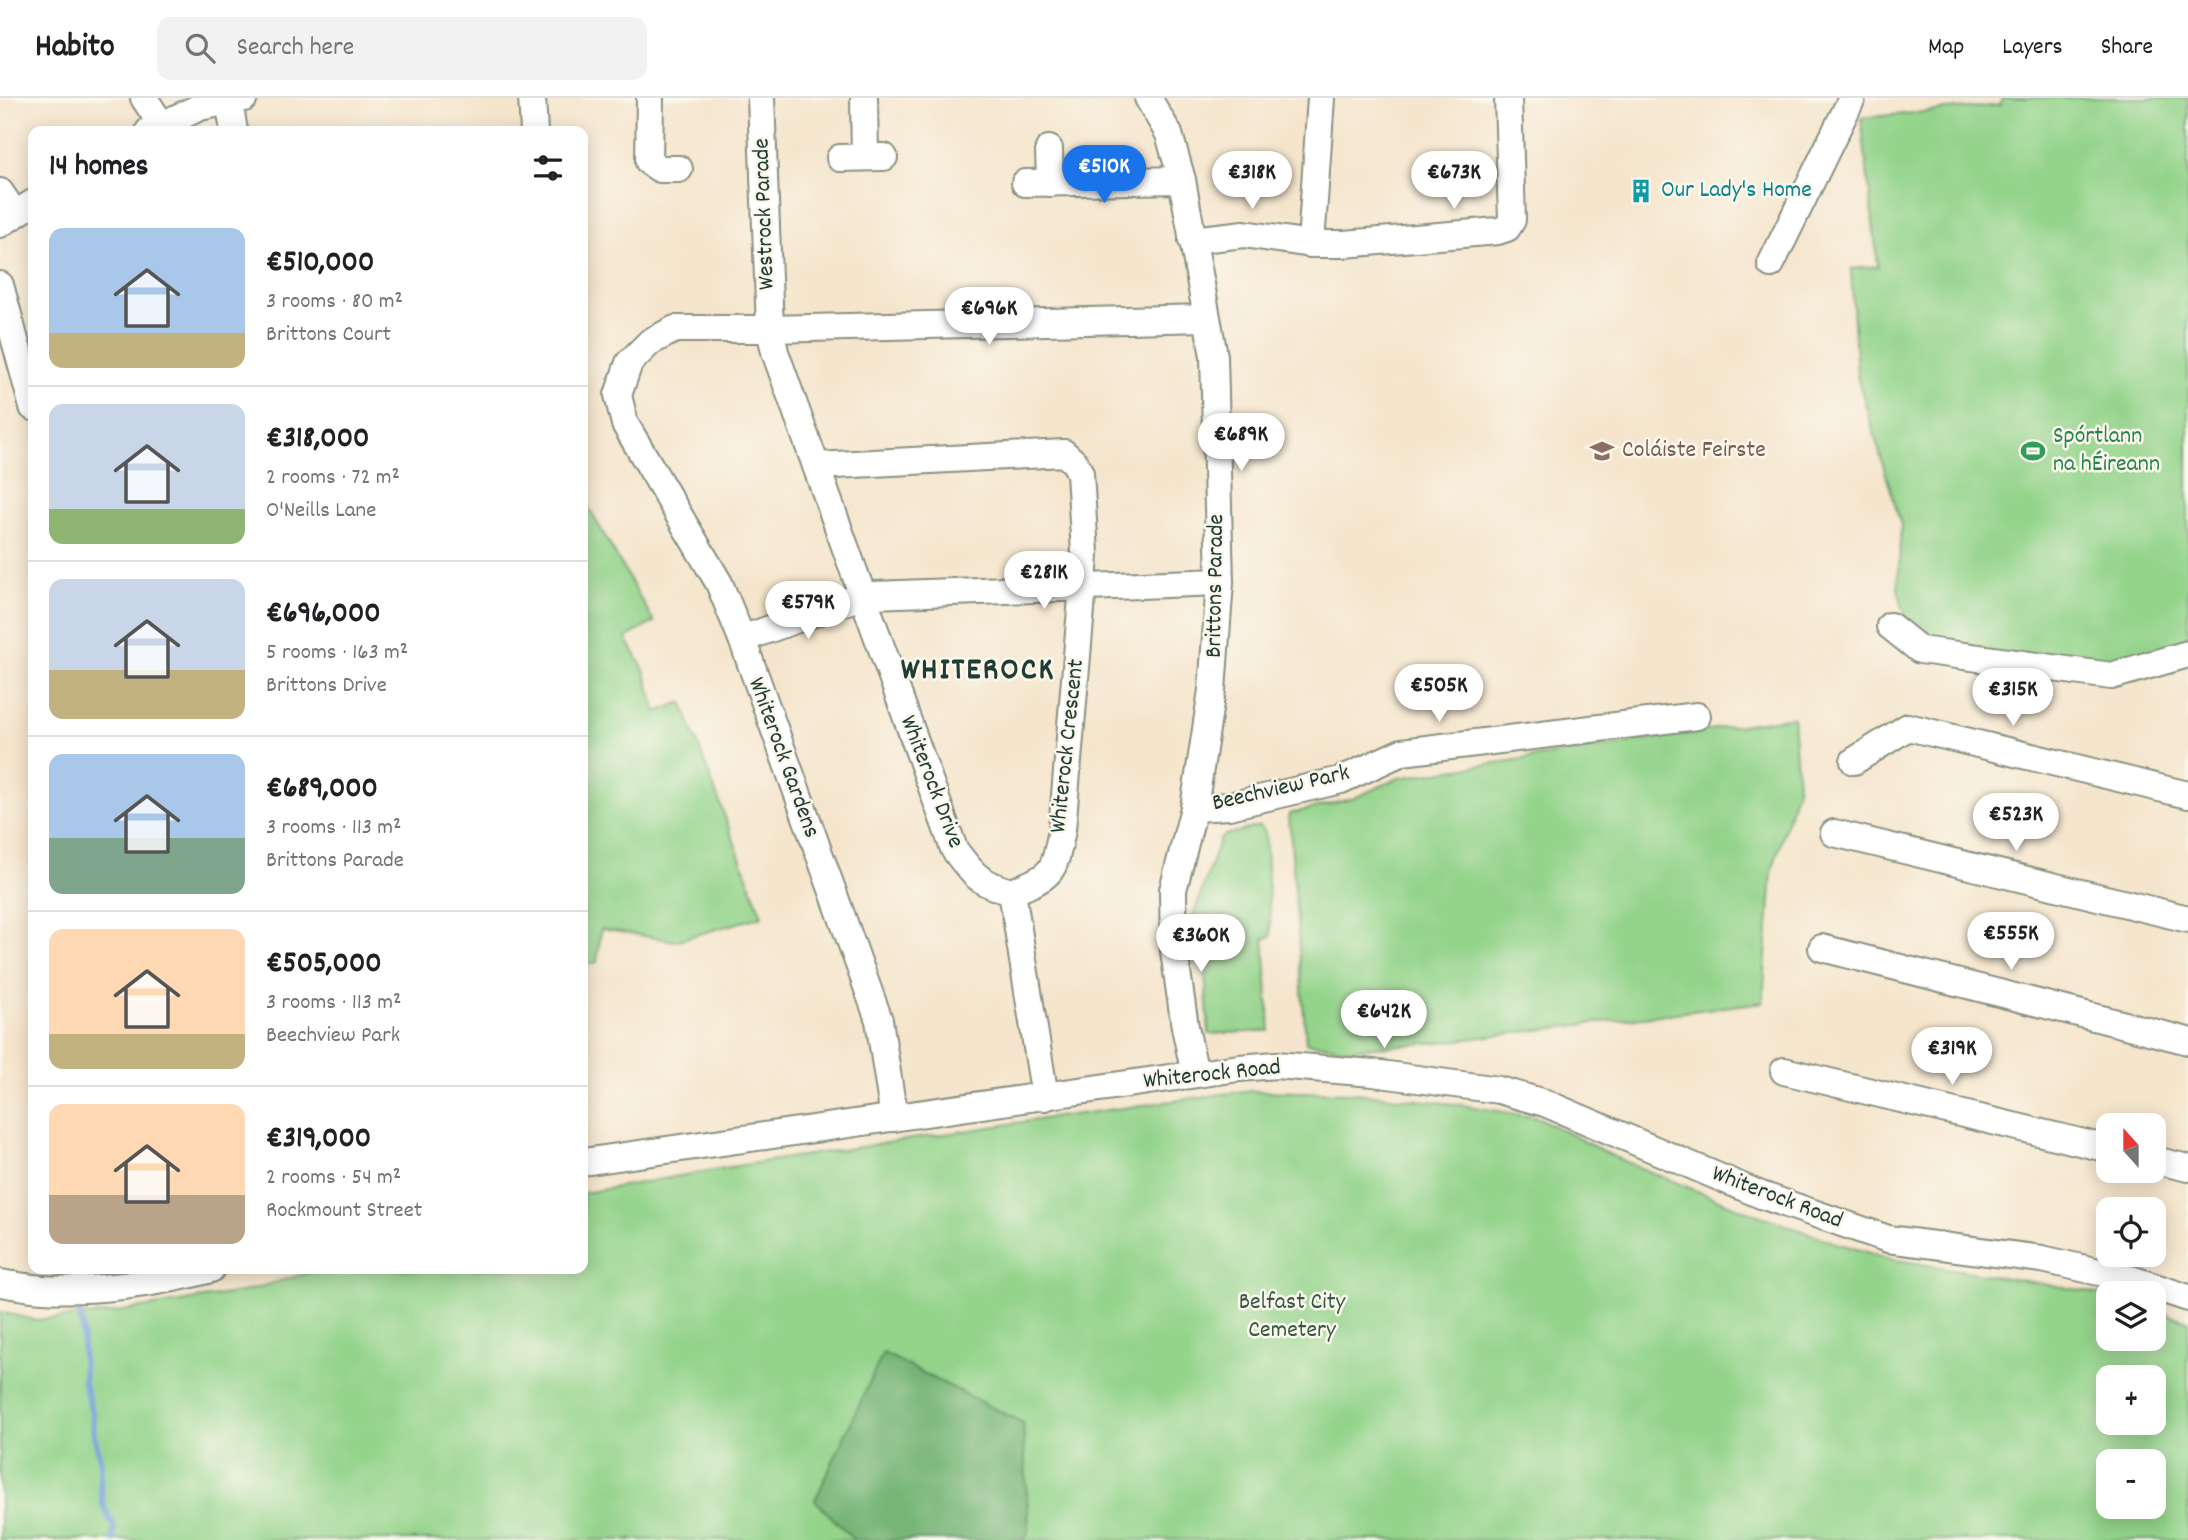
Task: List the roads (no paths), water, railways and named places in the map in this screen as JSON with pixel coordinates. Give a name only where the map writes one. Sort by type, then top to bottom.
[{"type":"street","points":[[144,98],[154,126]]},
{"type":"street","points":[[532,98],[534,126]]},
{"type":"street","points":[[650,98],[649,162],[660,169],[679,169]]},
{"type":"street","name":"Westrock Parade","points":[[761,98],[769,329]]},
{"type":"street","points":[[863,158],[864,98]]},
{"type":"street","points":[[1311,244],[1321,98]]},
{"type":"street","points":[[1192,240],[1244,234],[1311,244],[1370,242],[1507,228],[1512,220],[1508,98]]},
{"type":"street","points":[[1771,264],[1852,98]]},
{"type":"street","points":[[159,126],[200,107],[237,99],[234,126]]},
{"type":"street","name":"Brittons Parade","points":[[1149,100],[1168,134],[1182,180],[1214,356],[1220,582],[1212,690],[1194,808],[1173,890],[1174,951],[1195,1074]]},
{"type":"street","points":[[1049,149],[1038,183],[1182,180]]},
{"type":"street","points":[[0,285],[28,389]]},
{"type":"street","name":"Whiterock Gardens","points":[[894,1118],[879,1020],[742,639],[719,583],[625,424],[618,395],[629,363],[650,342],[675,329],[1206,318]]},
{"type":"street","name":"Whiterock Drive","points":[[769,329],[954,849],[973,876],[991,887],[1012,892]]},
{"type":"street","name":"Whiterock Crescent","points":[[816,466],[1064,453],[1076,463],[1080,473],[1085,553],[1062,830],[1055,865],[1042,879],[1012,892]]},
{"type":"street","points":[[742,639],[864,597],[1220,582]]},
{"type":"street","points":[[1890,626],[1920,650],[2111,676],[2188,654]]},
{"type":"street","name":"Beechview Park","points":[[1194,808],[1229,806],[1341,780],[1402,752],[1697,716]]},
{"type":"street","points":[[1854,761],[1908,727],[2188,795]]},
{"type":"street","points":[[1834,833],[2188,919]]},
{"type":"street","points":[[1012,892],[1045,1097]]},
{"type":"street","points":[[1822,948],[2188,1041]]},
{"type":"street","name":"Whiterock Road","points":[[588,1161],[1195,1074],[1276,1065],[1373,1073],[1499,1090],[1545,1103],[1760,1195],[1888,1239],[2056,1262],[2134,1280],[2188,1298]]},
{"type":"street","points":[[1784,1071],[2096,1146]]},
{"type":"street","points":[[2166,1163],[2188,1168]]},
{"type":"street","points":[[0,1283],[41,1289],[78,1289],[136,1283],[184,1274]]},
{"type":"waterway","points":[[77,1301],[82,1324],[84,1383],[101,1462],[103,1505],[114,1527],[113,1540]]},
{"type":"place","name":"Our Lady's Home","points":[[1641,191]]},
{"type":"place","name":"Coláiste Feirste","points":[[1602,451]]},
{"type":"place","name":"Spórtlann na hÉireann","points":[[2033,451]]},
{"type":"district","name":"WHITEROCK","points":[[978,672]]},
{"type":"park label","name":"Belfast City Cemetery","points":[[1292,1317]]}]
